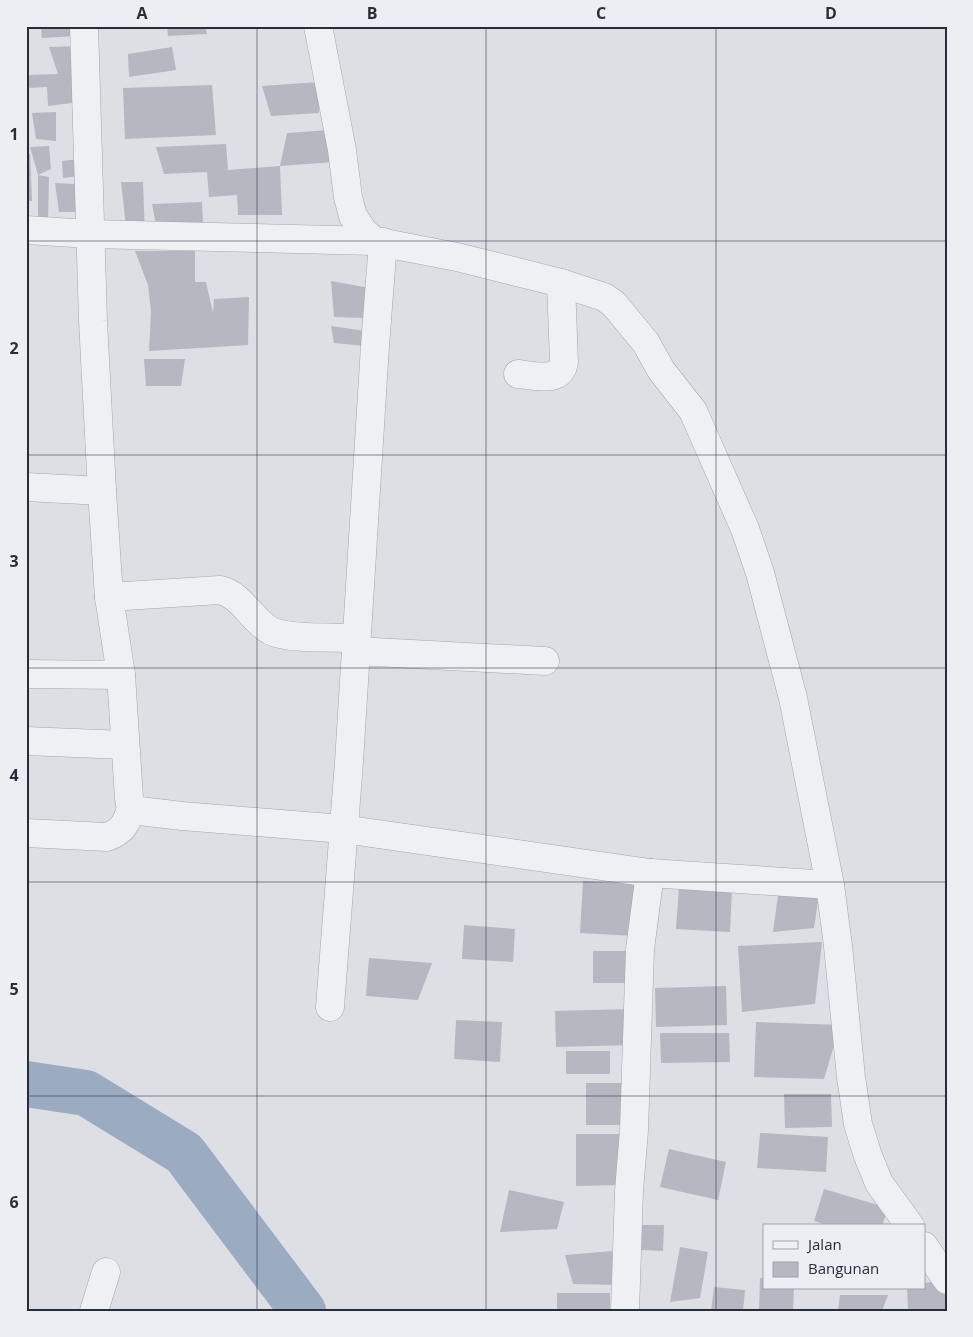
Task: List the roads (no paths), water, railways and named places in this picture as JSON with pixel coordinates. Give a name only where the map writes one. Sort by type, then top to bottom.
[{"type":"street","points":[[26,834],[107,837],[116,834],[124,827],[131,810],[120,675],[109,597],[102,491],[90,234],[84,26]]},
{"type":"street","points":[[318,26],[353,216],[363,231],[379,242]]},
{"type":"street","points":[[26,230],[90,234],[379,242],[457,257],[561,283],[604,297],[614,304],[646,343],[661,370],[693,411],[745,529],[760,573],[793,698],[830,885],[858,1124],[879,1183],[909,1224]]},
{"type":"street","points":[[330,1007],[356,644],[375,346],[379,242]]},
{"type":"street","points":[[518,374],[554,376],[562,370],[564,362],[561,283]]},
{"type":"street","points":[[26,488],[102,491]]},
{"type":"street","points":[[109,597],[220,590],[237,599],[270,630],[280,634],[356,644],[545,661]]},
{"type":"street","points":[[26,674],[120,675]]},
{"type":"street","points":[[26,741],[125,745]]},
{"type":"street","points":[[131,810],[344,829],[650,872],[830,885]]},
{"type":"street","points":[[626,1311],[640,950],[650,872]]},
{"type":"street","points":[[926,1249],[947,1280]]},
{"type":"street","points":[[94,1311],[106,1272]]},
{"type":"waterway","points":[[26,1084],[86,1093],[184,1153],[303,1311]]}]
